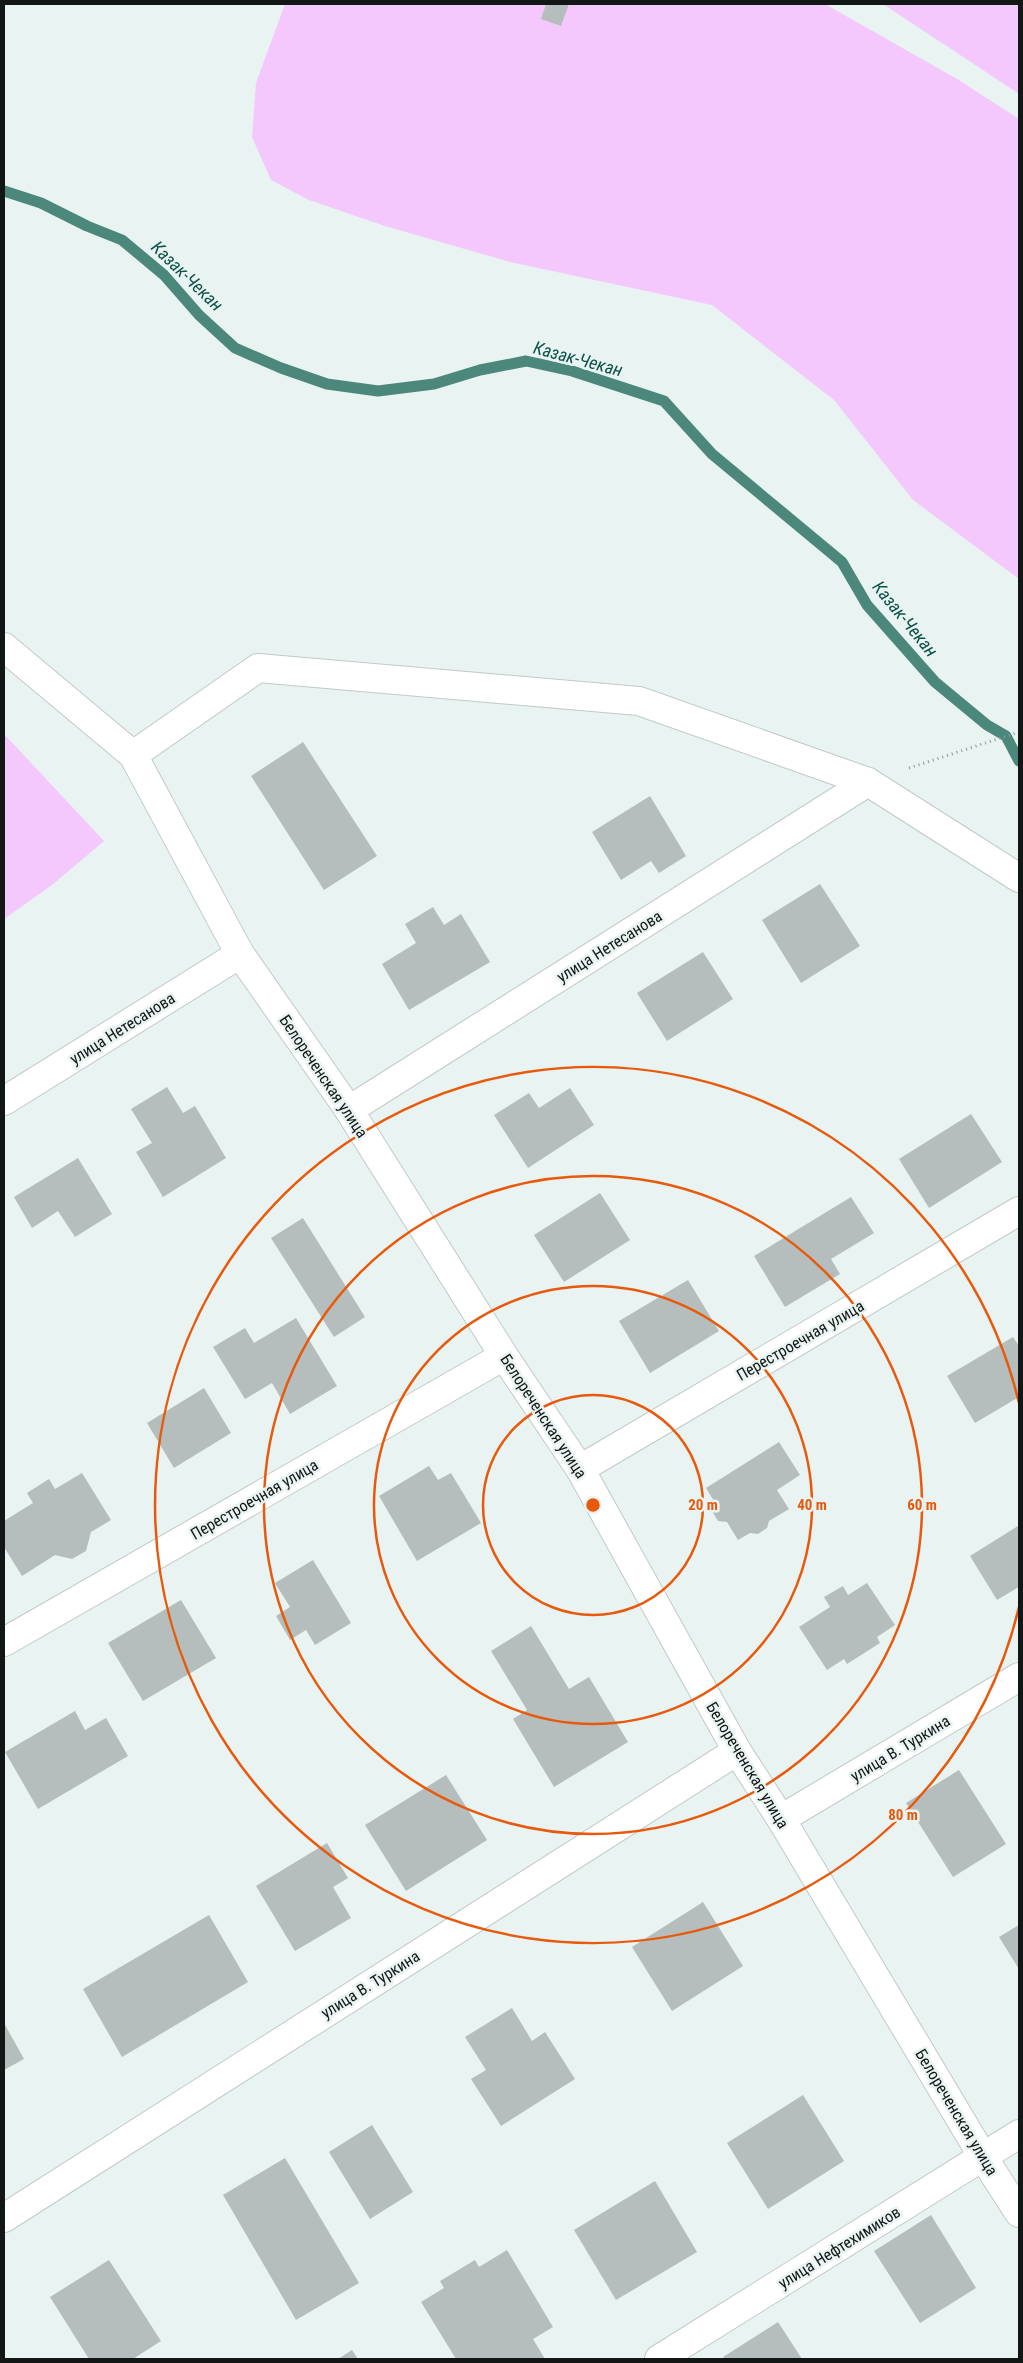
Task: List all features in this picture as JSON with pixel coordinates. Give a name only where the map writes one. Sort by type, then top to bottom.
[{"type":"street","points":[[4,647],[133,755],[258,668],[639,701],[868,782],[1019,878]]},
{"type":"street","name":"Белореченская улица","points":[[133,755],[240,954],[349,1110],[504,1356],[580,1469],[737,1751],[781,1819],[983,2157],[1019,2213]]},
{"type":"street","name":"улица Нетесанова","points":[[349,1110],[868,782]]},
{"type":"street","name":"улица Нетесанова","points":[[4,1101],[240,954]]},
{"type":"street","name":"Перестроечная улица","points":[[580,1469],[1019,1211]]},
{"type":"street","name":"Перестроечная улица","points":[[4,1642],[504,1356]]},
{"type":"street","name":"улица В. Туркина","points":[[781,1819],[1019,1677]]},
{"type":"street","name":"улица В. Туркина","points":[[4,2218],[737,1751]]},
{"type":"street","name":"улица Нефтехимиков","points":[[660,2359],[1019,2134]]},
{"type":"path","points":[[868,782],[1019,732]]},
{"type":"shaded area","points":[[285,4],[825,4],[957,79],[1019,119],[1019,579],[913,500],[834,400],[712,305],[510,262],[385,226],[309,200],[271,180],[252,137],[256,83]]},
{"type":"shaded area","points":[[883,4],[1019,4],[1019,94]]},
{"type":"shaded area","points":[[4,734],[104,841],[52,885],[4,919]]},
{"type":"building","points":[[546,4],[569,4],[561,26],[541,19]]},
{"type":"building","points":[[303,742],[377,856],[324,890],[251,776]]},
{"type":"building","points":[[650,796],[686,856],[659,873],[651,861],[621,880],[592,832]]},
{"type":"building","points":[[820,884],[860,946],[801,983],[762,920]]},
{"type":"building","points":[[433,907],[444,925],[461,914],[490,962],[409,1010],[382,964],[416,943],[405,924]]},
{"type":"building","points":[[703,952],[733,999],[667,1041],[637,993]]},
{"type":"building","points":[[167,1087],[183,1113],[195,1106],[226,1158],[163,1197],[136,1152],[152,1143],[131,1109]]},
{"type":"building","points":[[570,1088],[594,1125],[528,1168],[494,1115],[529,1093],[539,1108]]},
{"type":"building","points":[[971,1114],[1002,1162],[929,1208],[899,1159]]},
{"type":"building","points":[[78,1158],[112,1214],[75,1237],[58,1211],[32,1228],[14,1197]]},
{"type":"building","points":[[600,1193],[630,1240],[564,1282],[534,1235]]},
{"type":"building","points":[[851,1197],[874,1233],[831,1259],[840,1274],[785,1307],[754,1256]]},
{"type":"building","points":[[303,1218],[365,1317],[334,1337],[271,1238]]},
{"type":"building","points":[[688,1280],[719,1331],[650,1373],[619,1321]]},
{"type":"building","points":[[296,1318],[337,1386],[290,1414],[272,1383],[245,1399],[213,1347],[245,1328],[254,1343]]},
{"type":"building","points":[[1013,1337],[1019,1346],[1019,1397],[975,1423],[947,1376]]},
{"type":"building","points":[[204,1388],[231,1433],[174,1468],[147,1423]]},
{"type":"building","points":[[779,1442],[800,1475],[777,1490],[789,1509],[769,1521],[767,1528],[758,1534],[750,1533],[738,1540],[727,1522],[718,1521],[712,1511],[715,1503],[706,1488]]},
{"type":"building","points":[[429,1466],[438,1480],[451,1473],[481,1523],[417,1561],[379,1496]]},
{"type":"building","points":[[82,1473],[111,1520],[91,1532],[86,1551],[72,1559],[55,1555],[22,1576],[4,1547],[4,1521],[33,1503],[27,1493],[49,1479],[55,1489]]},
{"type":"building","points":[[1018,1526],[1019,1587],[997,1600],[970,1556]]},
{"type":"building","points":[[313,1560],[351,1623],[315,1645],[306,1630],[290,1640],[276,1616],[290,1607],[275,1583]]},
{"type":"building","points":[[867,1583],[895,1625],[877,1637],[880,1643],[847,1664],[844,1659],[827,1670],[799,1627],[830,1607],[824,1597],[843,1586],[848,1595]]},
{"type":"building","points":[[181,1600],[216,1658],[143,1701],[108,1643]]},
{"type":"building","points":[[531,1626],[569,1689],[589,1677],[628,1742],[554,1787],[513,1719],[527,1710],[491,1651]]},
{"type":"building","points":[[75,1711],[85,1730],[106,1718],[128,1756],[38,1809],[5,1752]]},
{"type":"building","points":[[959,1770],[1006,1844],[953,1877],[906,1803]]},
{"type":"building","points":[[446,1775],[487,1840],[406,1891],[365,1825]]},
{"type":"building","points":[[327,1843],[348,1878],[333,1887],[351,1918],[295,1951],[256,1886]]},
{"type":"building","points":[[703,1902],[743,1966],[672,2011],[632,1947]]},
{"type":"building","points":[[209,1915],[248,1982],[122,2057],[83,1989]]},
{"type":"building","points":[[1019,1925],[1019,1969],[999,1937]]},
{"type":"building","points":[[512,2008],[532,2041],[545,2032],[575,2079],[501,2126],[471,2079],[486,2070],[465,2037]]},
{"type":"building","points":[[4,2023],[24,2059],[4,2070]]},
{"type":"building","points":[[803,2095],[844,2161],[768,2209],[727,2143]]},
{"type":"building","points":[[372,2125],[413,2192],[370,2219],[329,2152]]},
{"type":"building","points":[[285,2158],[359,2283],[296,2320],[223,2195]]},
{"type":"building","points":[[655,2181],[697,2252],[616,2300],[574,2230]]},
{"type":"building","points":[[931,2215],[976,2288],[920,2323],[874,2251]]},
{"type":"building","points":[[507,2250],[553,2327],[533,2339],[545,2359],[456,2359],[421,2302],[444,2288],[440,2281],[475,2260],[479,2267]]},
{"type":"building","points":[[109,2260],[161,2341],[133,2359],[89,2359],[50,2297]]},
{"type":"building","points":[[778,2322],[802,2359],[725,2359],[723,2357]]},
{"type":"building","points":[[352,2350],[358,2359],[338,2359]]},
{"type":"waterway","name":"Казак-Чекан","points":[[4,191],[41,203],[87,226],[122,240],[164,275],[199,315],[235,348],[281,368],[327,384],[378,391],[434,384],[480,370],[526,361],[572,371],[664,401],[712,454],[842,562],[867,605],[935,682],[987,725],[1006,736],[1019,761]]}]
